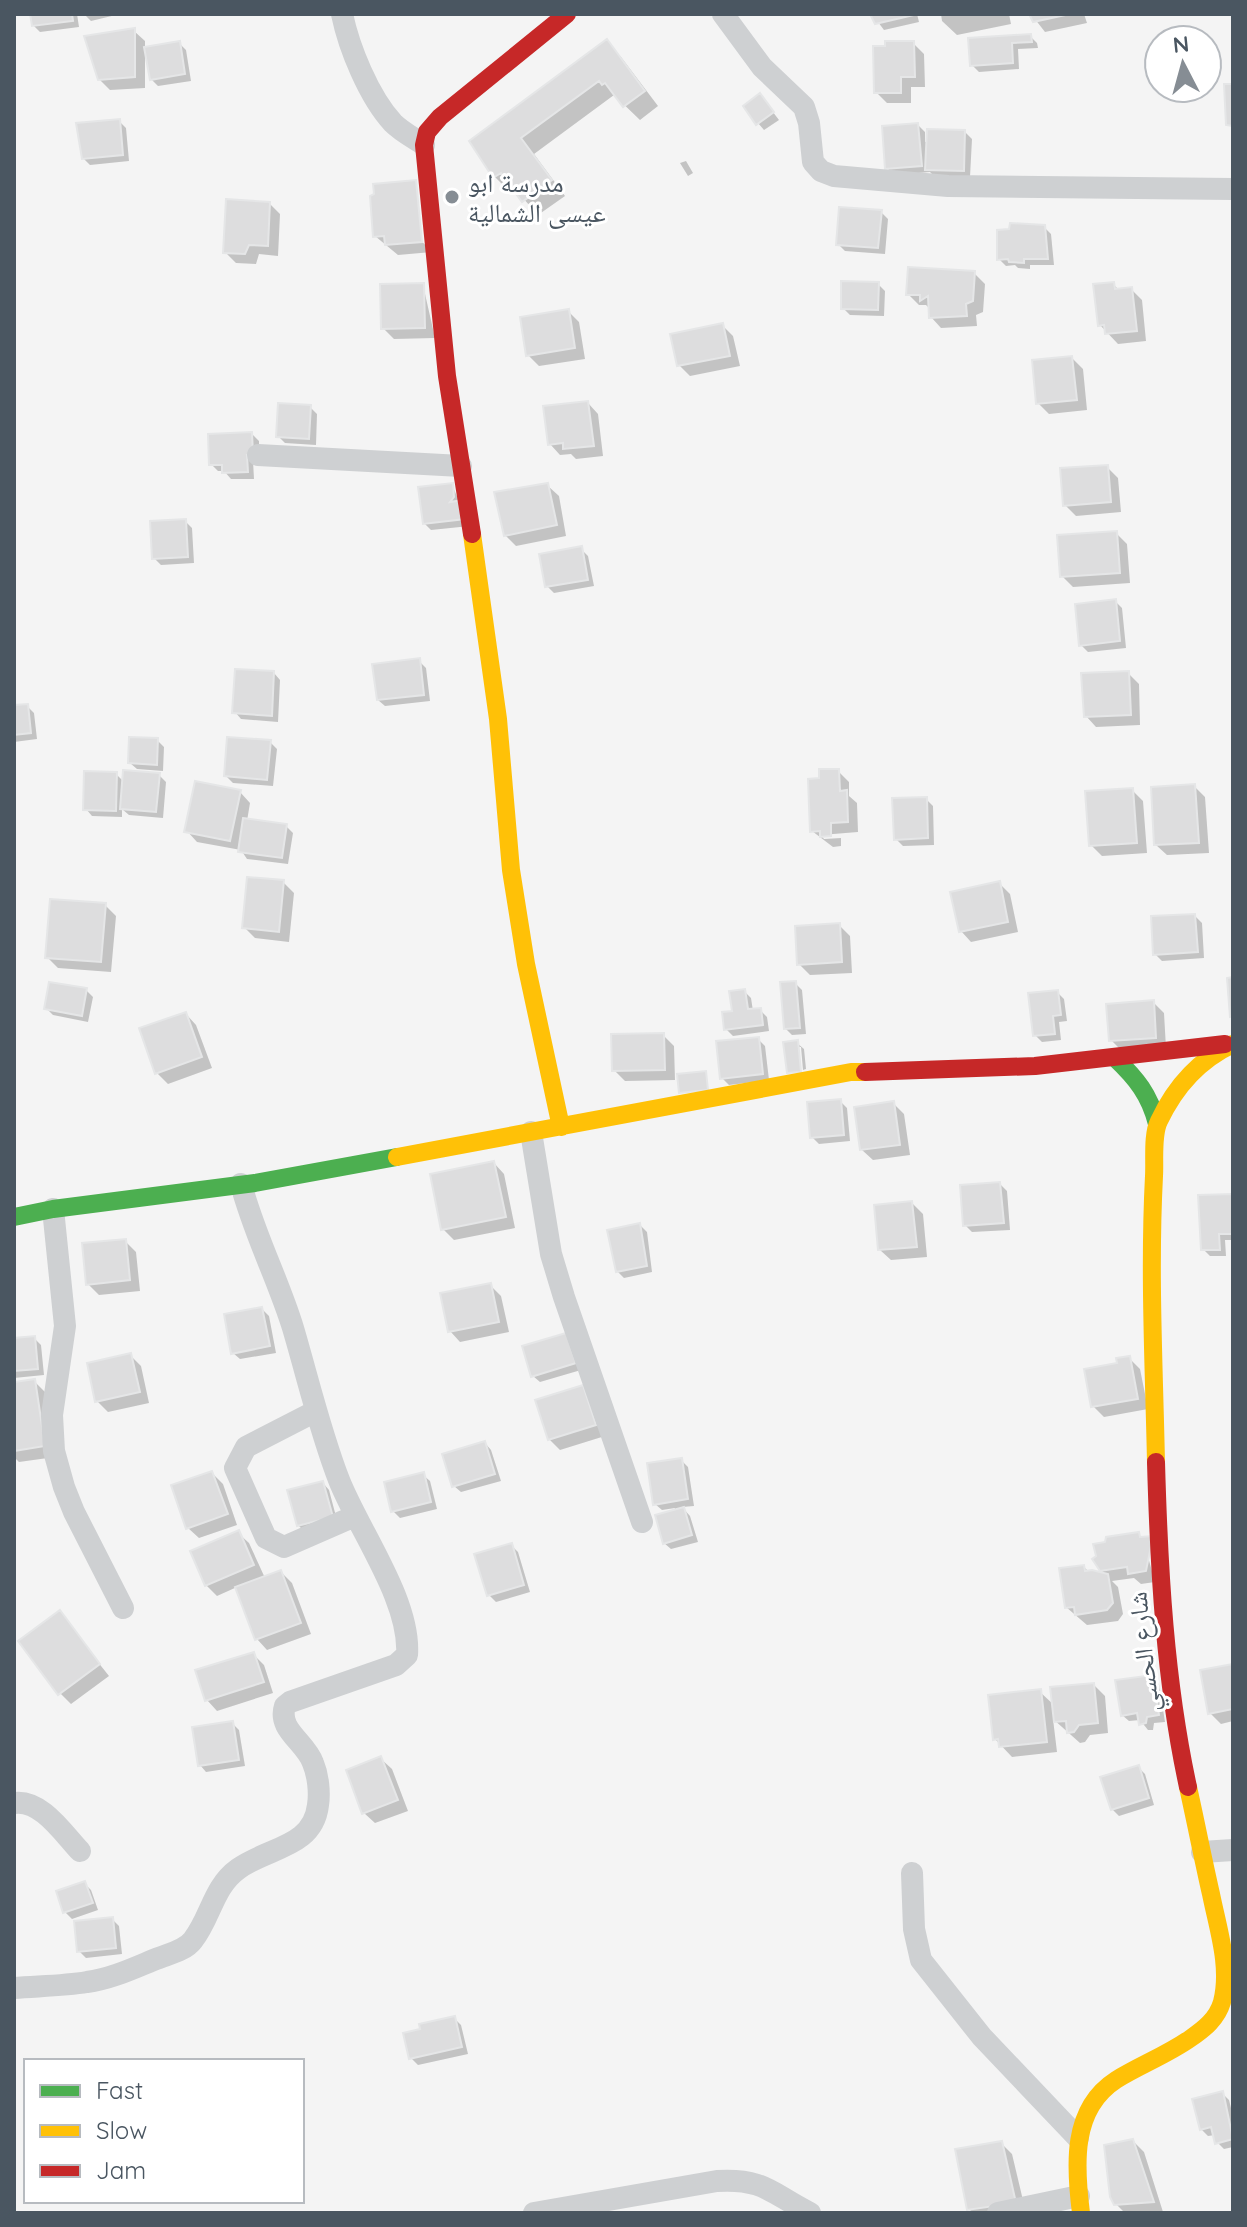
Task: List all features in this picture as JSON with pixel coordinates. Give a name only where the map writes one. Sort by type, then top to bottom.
[{"type":"street","points":[[342,14],[354,54],[382,109],[396,125],[424,145]]},
{"type":"street","points":[[561,1127],[526,964],[511,870],[498,719],[482,593],[447,376],[424,145],[427,132],[440,117],[567,14]]},
{"type":"street","points":[[723,14],[762,67],[804,107],[813,162],[827,174],[853,179],[948,186],[1233,189]]},
{"type":"street","points":[[258,455],[461,466]]},
{"type":"street","points":[[14,1217],[241,1184],[851,1072],[1035,1066],[1233,1043]]},
{"type":"street","name":"شارع الحسي","points":[[1080,2205],[1078,2138],[1089,2109],[1110,2084],[1167,2055],[1217,2015],[1225,1981],[1224,1955],[1181,1754],[1170,1677],[1158,1545],[1150,1264],[1157,1124],[1196,1067],[1233,1043]]},
{"type":"street","points":[[1115,1058],[1150,1096],[1157,1124]]},
{"type":"street","points":[[531,1132],[551,1254],[642,1522]]},
{"type":"street","points":[[14,1988],[89,1982],[179,1950],[193,1941],[225,1878],[244,1864],[298,1839],[314,1826],[318,1803],[313,1762],[304,1746],[288,1729],[282,1716],[285,1706],[396,1665],[407,1655],[407,1628],[330,1456],[293,1328],[252,1224],[241,1184]]},
{"type":"street","points":[[53,1209],[65,1326],[52,1415],[54,1451],[74,1512],[123,1608]]},
{"type":"street","points":[[316,1411],[246,1447],[235,1468],[266,1538],[284,1547],[355,1516]]},
{"type":"street","points":[[14,1803],[35,1805],[80,1851]]},
{"type":"street","points":[[1202,1852],[1233,1850]]},
{"type":"street","points":[[912,1873],[914,1929],[921,1960],[982,2037],[1078,2138]]},
{"type":"street","points":[[534,2213],[717,2181],[743,2180],[771,2189],[810,2213]]},
{"type":"street","points":[[998,2213],[1080,2205]]},
{"type":"building","points":[[30,14],[72,14],[73,21],[32,26]]},
{"type":"building","points":[[870,14],[914,14],[914,15],[875,24]]},
{"type":"building","points":[[1029,14],[1070,14],[1033,22]]},
{"type":"building","points":[[135,28],[135,77],[98,80],[84,36]]},
{"type":"building","points":[[1031,34],[1032,42],[1012,43],[1013,63],[970,66],[968,38]]},
{"type":"building","points":[[607,39],[645,91],[623,107],[605,83],[602,85],[599,81],[521,138],[552,180],[522,202],[501,173],[493,178],[469,141]]},
{"type":"building","points":[[180,41],[185,74],[150,80],[144,47]]},
{"type":"building","points":[[885,41],[914,41],[915,77],[901,77],[901,93],[874,93],[873,46],[885,46]]},
{"type":"building","points":[[1224,84],[1233,84],[1233,126],[1226,125]]},
{"type":"building","points":[[760,93],[774,112],[756,125],[743,106]]},
{"type":"building","points":[[120,119],[123,155],[82,159],[76,123]]},
{"type":"building","points":[[918,123],[922,166],[885,169],[882,126]]},
{"type":"building","points":[[927,129],[965,130],[964,171],[925,170]]},
{"type":"building","points":[[416,180],[422,242],[385,245],[384,236],[373,237],[370,196],[374,194],[373,184]]},
{"type":"building","points":[[226,199],[270,202],[268,246],[249,245],[245,254],[223,253]]},
{"type":"building","points":[[839,207],[882,210],[878,248],[836,245]]},
{"type":"building","points":[[1010,223],[1045,225],[1048,259],[1024,259],[1024,263],[997,260],[997,230],[1009,229]]},
{"type":"building","points":[[908,267],[975,271],[973,301],[966,304],[967,316],[929,318],[928,296],[920,301],[920,295],[906,295]]},
{"type":"building","points":[[841,281],[879,282],[878,310],[841,309]]},
{"type":"building","points":[[1114,282],[1115,289],[1132,287],[1137,331],[1105,334],[1104,325],[1098,326],[1093,284]]},
{"type":"building","points":[[424,283],[425,328],[381,329],[380,284]]},
{"type":"building","points":[[569,309],[575,348],[526,356],[520,317]]},
{"type":"building","points":[[723,323],[730,356],[677,366],[670,334]]},
{"type":"building","points":[[1072,356],[1077,400],[1036,404],[1032,360]]},
{"type":"building","points":[[588,401],[594,446],[563,449],[563,443],[548,445],[543,406]]},
{"type":"building","points":[[278,403],[311,405],[309,439],[276,437]]},
{"type":"building","points":[[252,432],[253,455],[247,455],[248,472],[222,473],[222,465],[209,465],[208,434]]},
{"type":"building","points":[[1108,465],[1111,502],[1063,506],[1060,468]]},
{"type":"building","points":[[453,483],[454,497],[450,502],[463,500],[465,519],[423,524],[418,487]]},
{"type":"building","points":[[548,483],[557,525],[504,536],[494,492]]},
{"type":"building","points":[[186,519],[188,557],[152,559],[150,521]]},
{"type":"building","points":[[1117,531],[1120,573],[1060,577],[1057,535]]},
{"type":"building","points":[[582,546],[588,580],[545,587],[539,554]]},
{"type":"building","points":[[1116,599],[1120,641],[1079,646],[1075,604]]},
{"type":"building","points":[[420,658],[424,695],[377,700],[372,664]]},
{"type":"building","points":[[235,669],[274,671],[272,716],[232,713]]},
{"type":"building","points":[[1129,671],[1131,715],[1084,717],[1081,673]]},
{"type":"building","points":[[28,704],[31,733],[14,735],[14,705]]},
{"type":"building","points":[[129,737],[158,738],[157,765],[128,763]]},
{"type":"building","points":[[227,737],[271,740],[267,780],[224,776]]},
{"type":"building","points":[[819,769],[839,769],[840,791],[847,790],[848,822],[831,823],[831,836],[820,837],[820,831],[810,832],[808,779],[819,778]]},
{"type":"building","points":[[123,770],[160,773],[156,812],[120,809]]},
{"type":"building","points":[[84,771],[117,772],[116,811],[83,810]]},
{"type":"building","points":[[195,781],[241,790],[230,841],[184,832]]},
{"type":"building","points":[[1195,784],[1199,843],[1154,845],[1151,787]]},
{"type":"building","points":[[1133,788],[1137,843],[1089,846],[1085,791]]},
{"type":"building","points":[[927,797],[928,838],[894,840],[892,798]]},
{"type":"building","points":[[243,818],[287,824],[282,858],[238,852]]},
{"type":"building","points":[[247,877],[284,880],[279,932],[242,928]]},
{"type":"building","points":[[1000,881],[1008,922],[959,932],[950,892]]},
{"type":"building","points":[[50,899],[106,903],[101,962],[45,958]]},
{"type":"building","points":[[1195,914],[1198,952],[1153,955],[1151,916]]},
{"type":"building","points":[[840,923],[842,962],[797,965],[795,926]]},
{"type":"building","points":[[1233,977],[1233,1016],[1230,1017],[1227,978]]},
{"type":"building","points":[[796,981],[800,1028],[784,1029],[780,982]]},
{"type":"building","points":[[49,982],[87,988],[82,1016],[44,1009]]},
{"type":"building","points":[[745,989],[748,1009],[761,1008],[763,1025],[724,1030],[722,1012],[732,1011],[729,991]]},
{"type":"building","points":[[1058,990],[1061,1015],[1053,1016],[1055,1034],[1033,1036],[1028,993]]},
{"type":"building","points":[[1154,1000],[1156,1038],[1109,1041],[1106,1004]]},
{"type":"building","points":[[186,1012],[202,1057],[155,1074],[139,1028]]},
{"type":"building","points":[[664,1033],[665,1070],[612,1071],[611,1034]]},
{"type":"building","points":[[759,1037],[763,1074],[720,1079],[716,1041]]},
{"type":"building","points":[[798,1040],[801,1072],[787,1073],[783,1042]]},
{"type":"building","points":[[706,1071],[708,1090],[679,1093],[677,1074]]},
{"type":"building","points":[[841,1099],[844,1135],[810,1138],[807,1102]]},
{"type":"building","points":[[894,1101],[900,1145],[860,1150],[854,1107]]},
{"type":"building","points":[[494,1161],[506,1217],[441,1230],[430,1174]]},
{"type":"building","points":[[1000,1182],[1004,1223],[963,1226],[960,1185]]},
{"type":"building","points":[[1233,1194],[1233,1234],[1219,1234],[1220,1250],[1201,1250],[1198,1195]]},
{"type":"building","points":[[912,1201],[917,1247],[878,1250],[874,1205]]},
{"type":"building","points":[[640,1223],[647,1266],[616,1272],[607,1230]]},
{"type":"building","points":[[126,1239],[130,1280],[86,1285],[82,1243]]},
{"type":"building","points":[[491,1283],[499,1322],[448,1332],[440,1293]]},
{"type":"building","points":[[262,1307],[270,1346],[231,1354],[224,1314]]},
{"type":"building","points":[[566,1333],[576,1363],[531,1377],[522,1346]]},
{"type":"building","points":[[35,1336],[38,1369],[14,1371],[14,1338]]},
{"type":"building","points":[[131,1353],[140,1392],[95,1402],[87,1363]]},
{"type":"building","points":[[1130,1356],[1138,1399],[1091,1407],[1084,1369],[1117,1363],[1116,1358]]},
{"type":"building","points":[[35,1379],[45,1446],[14,1451],[14,1382]]},
{"type":"building","points":[[583,1385],[596,1425],[548,1440],[535,1400]]},
{"type":"building","points":[[485,1441],[495,1474],[452,1487],[442,1454]]},
{"type":"building","points":[[682,1458],[688,1499],[653,1505],[647,1463]]},
{"type":"building","points":[[212,1471],[228,1514],[186,1529],[171,1485]]},
{"type":"building","points":[[424,1472],[431,1502],[391,1512],[384,1482]]},
{"type":"building","points":[[323,1481],[333,1517],[297,1526],[287,1490]]},
{"type":"building","points":[[684,1507],[692,1535],[663,1544],[655,1515]]},
{"type":"building","points":[[239,1530],[254,1565],[205,1586],[190,1551]]},
{"type":"building","points":[[1139,1532],[1140,1537],[1153,1536],[1146,1571],[1128,1574],[1127,1567],[1100,1571],[1092,1559],[1096,1556],[1093,1544],[1105,1542],[1106,1537]]},
{"type":"building","points":[[512,1543],[524,1585],[487,1596],[474,1554]]},
{"type":"building","points":[[1084,1565],[1085,1571],[1108,1574],[1113,1603],[1107,1610],[1075,1615],[1074,1607],[1065,1608],[1059,1568]]},
{"type":"building","points":[[281,1570],[301,1623],[255,1640],[235,1587]]},
{"type":"building","points":[[60,1610],[100,1664],[58,1695],[18,1641]]},
{"type":"building","points":[[254,1652],[264,1682],[205,1701],[195,1670]]},
{"type":"building","points":[[1233,1664],[1233,1709],[1208,1714],[1200,1670]]},
{"type":"building","points":[[1153,1675],[1159,1715],[1147,1717],[1146,1723],[1139,1725],[1137,1713],[1121,1716],[1115,1680]]},
{"type":"building","points":[[1094,1683],[1098,1723],[1079,1725],[1074,1732],[1067,1733],[1066,1721],[1054,1722],[1050,1687]]},
{"type":"building","points":[[1041,1689],[1047,1742],[999,1747],[998,1739],[993,1740],[988,1695]]},
{"type":"building","points":[[233,1721],[239,1760],[198,1766],[192,1727]]},
{"type":"building","points":[[381,1756],[398,1800],[362,1814],[346,1770]]},
{"type":"building","points":[[1139,1765],[1149,1798],[1111,1810],[1100,1777]]},
{"type":"building","points":[[85,1881],[93,1903],[63,1913],[56,1891]]},
{"type":"building","points":[[113,1917],[116,1948],[77,1952],[74,1921]]},
{"type":"building","points":[[455,2016],[462,2047],[409,2059],[403,2033],[420,2029],[419,2024]]},
{"type":"building","points":[[1223,2091],[1233,2139],[1215,2144],[1211,2127],[1200,2130],[1192,2099]]},
{"type":"building","points":[[1133,2139],[1154,2202],[1114,2205],[1110,2197],[1104,2145]]},
{"type":"building","points":[[1002,2141],[1016,2203],[967,2210],[955,2149]]},
{"type":"traffic: fast","points":[[1115,1058],[1141,1088],[1157,1124]]},
{"type":"traffic: fast","points":[[14,1217],[53,1209],[255,1183],[397,1157]]},
{"type":"traffic: slow","points":[[472,534],[498,719],[511,870],[526,964],[561,1127]]},
{"type":"traffic: slow","points":[[1156,1462],[1152,1283],[1155,1133],[1165,1109],[1180,1086],[1209,1058],[1233,1044]]},
{"type":"traffic: slow","points":[[397,1157],[851,1072],[865,1072]]},
{"type":"traffic: slow","points":[[1081,2213],[1079,2140],[1091,2106],[1101,2092],[1116,2080],[1173,2050],[1201,2031],[1222,2002],[1225,1975],[1222,1948],[1188,1787]]},
{"type":"traffic: jam","points":[[472,534],[447,376],[424,145],[427,132],[440,117],[567,14]]},
{"type":"traffic: jam","points":[[865,1072],[1035,1066],[1225,1044]]},
{"type":"traffic: jam","points":[[1156,1462],[1164,1626],[1188,1787]]},
{"type":"place","name":"مدرسة ابو عيسى الشمالية","points":[[452,197]]}]
